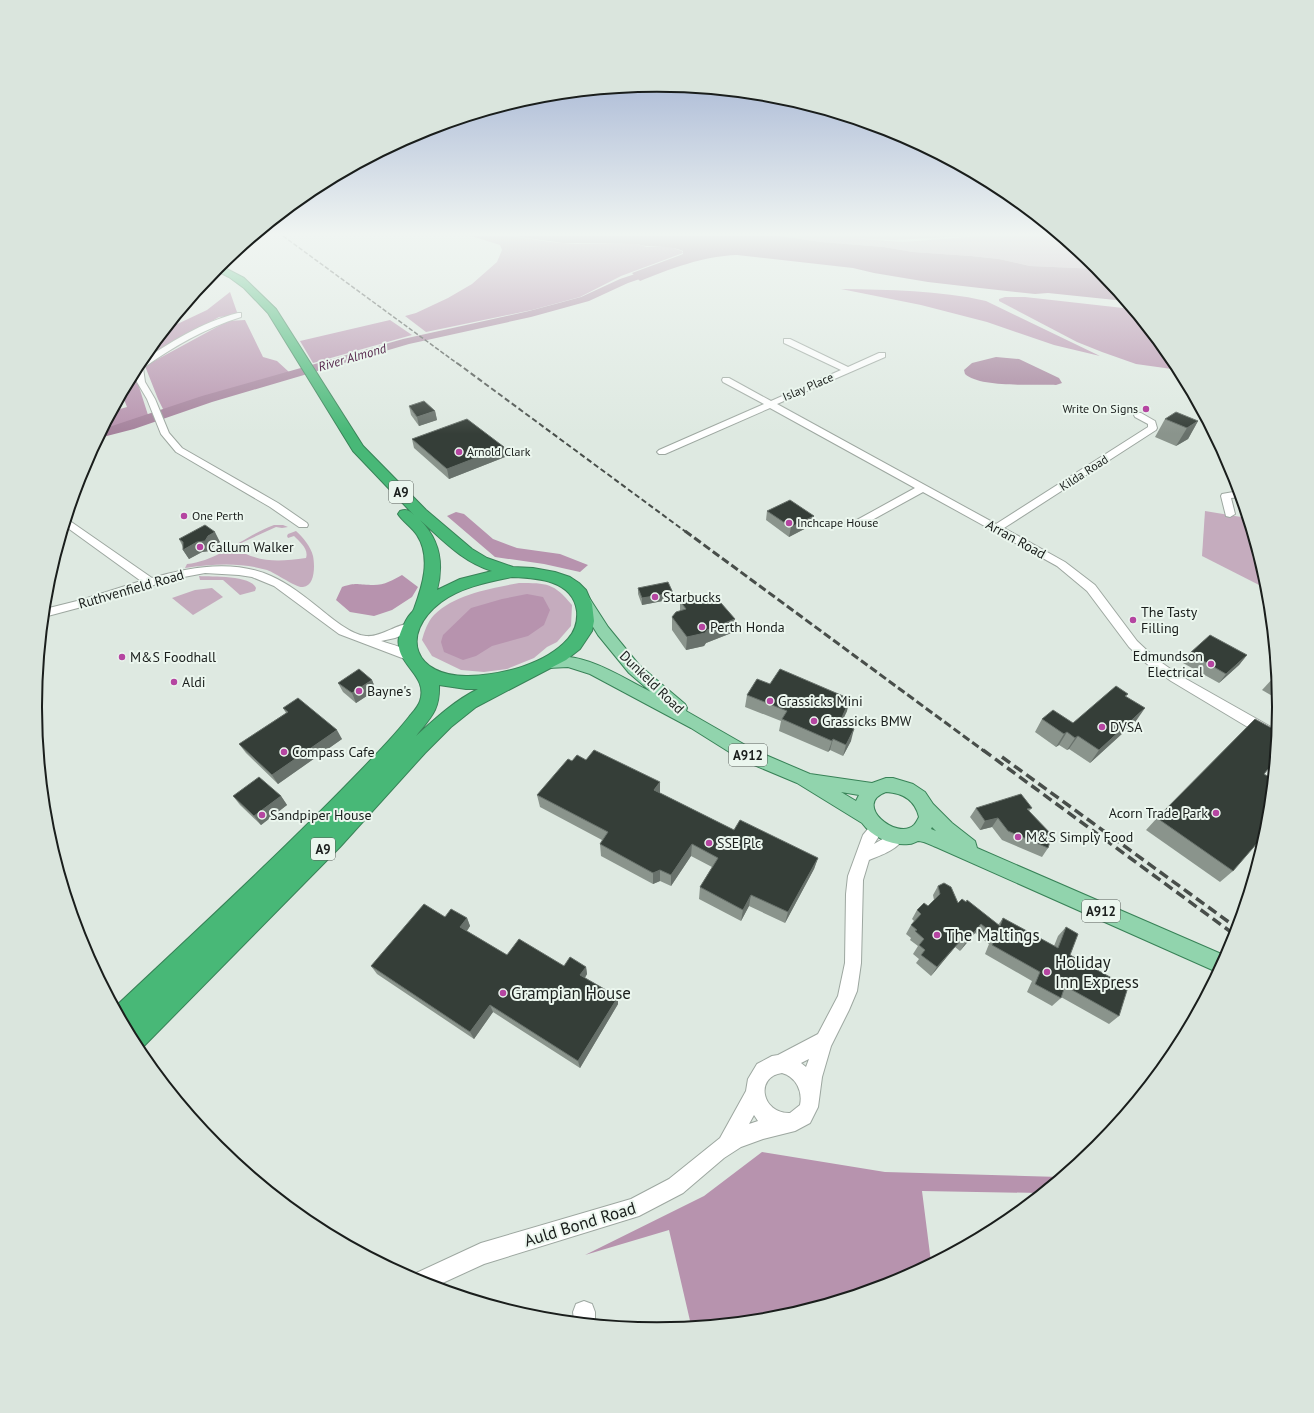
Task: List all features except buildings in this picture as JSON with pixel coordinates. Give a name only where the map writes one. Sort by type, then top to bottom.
[{"type":"highway","name":"A9","points":[[264,302],[272,311],[295,361],[310,384],[358,448],[421,513],[481,562],[512,572]]},
{"type":"highway","name":"A9","points":[[310,384],[346,451],[424,533],[431,547],[434,566],[431,587],[422,607]]},
{"type":"highway","points":[[512,572],[526,572],[553,576],[567,582],[578,592],[583,599],[586,619],[583,631],[570,647],[548,663],[523,674],[499,680],[467,683],[425,674],[410,657],[407,648],[411,627],[422,607],[444,592],[453,588],[482,578],[512,572]]},
{"type":"highway","name":"A9","points":[[125,1015],[322,826],[405,736],[426,709],[430,700],[430,684],[425,674]]},
{"type":"highway","name":"A9","points":[[137,1035],[332,840],[418,747],[444,722],[469,702],[523,674]]},
{"type":"main road","name":"Dunkeld Road","points":[[583,599],[603,632],[634,669],[697,724]]},
{"type":"main road","name":"Dunkeld Road","points":[[548,663],[568,662],[595,670],[697,724],[748,755],[803,778],[872,822]]},
{"type":"main road","name":"Dunkeld Road","points":[[803,778],[873,790]]},
{"type":"main road","name":"A912","points":[[873,790],[886,785],[902,787],[917,795],[927,810],[946,830],[981,858]]},
{"type":"main road","points":[[872,822],[865,810],[865,802],[873,790]]},
{"type":"main road","points":[[917,833],[926,823],[927,810]]},
{"type":"main road","name":"A912","points":[[872,822],[883,832],[898,836],[908,836],[917,833],[940,840],[1216,962]]},
{"type":"street","points":[[151,358],[174,343],[225,319],[238,315]]},
{"type":"street","name":"Islay Place","points":[[787,342],[847,370]]},
{"type":"street","name":"Islay Place","points":[[662,452],[882,355]]},
{"type":"street","points":[[140,375],[141,382],[165,434],[179,450],[274,506],[303,526]]},
{"type":"street","name":"Arran Road","points":[[726,380],[1061,564],[1085,582],[1133,644],[1151,661],[1175,678],[1271,734]]},
{"type":"street","name":"Kilda Road","points":[[996,528],[1153,428],[1152,423],[1138,415]]},
{"type":"street","points":[[859,523],[923,488]]},
{"type":"street","points":[[1230,514],[1226,496],[1234,495]]},
{"type":"street","points":[[70,525],[149,581]]},
{"type":"street","name":"Ruthvenfield Road","points":[[50,611],[181,572],[207,569],[229,569],[256,573],[286,589],[336,626],[410,657]]},
{"type":"street","points":[[367,640],[390,635],[411,627]]},
{"type":"street","name":"Auld Bond Road","points":[[430,1278],[481,1254],[632,1209],[652,1201],[668,1192],[690,1176],[726,1145],[745,1135],[793,1122],[801,1118],[807,1111],[810,1102],[810,1091],[824,1040],[845,1002],[853,974],[855,880],[859,863],[864,855],[872,822]]},
{"type":"street","points":[[864,855],[881,848],[898,836]]},
{"type":"street","name":"Auld Bond Road","points":[[726,1145],[746,1112],[755,1093],[756,1084],[760,1075],[767,1068],[781,1064],[824,1040]]},
{"type":"street","points":[[781,1064],[789,1065],[800,1072],[806,1079],[810,1091]]},
{"type":"street","points":[[755,1093],[761,1109],[767,1116],[777,1122],[785,1123]]},
{"type":"shaded area","points":[[217,302],[233,302],[238,315],[219,317],[174,343],[155,352],[175,325],[207,310]]},
{"type":"shaded area","points":[[440,302],[562,302],[532,310],[426,332],[405,316],[416,313]]},
{"type":"shaded area","points":[[906,302],[988,302],[1100,356],[1054,345],[987,322]]},
{"type":"shaded area","points":[[1001,302],[1069,302],[1125,308],[1145,332],[1170,369],[1136,364],[1077,342]]},
{"type":"shaded area","points":[[245,320],[263,357],[277,361],[289,372],[164,411],[146,366],[228,321]]},
{"type":"shaded area","points":[[390,320],[412,335],[313,363],[300,341]]},
{"type":"shaded area","points":[[996,357],[1019,359],[1059,378],[1062,383],[1056,385],[1021,385],[995,383],[972,378],[965,374],[964,370],[972,363]]},
{"type":"shaded area","points":[[137,379],[148,415],[108,429],[118,409],[127,407],[124,399]]},
{"type":"shaded area","points":[[1205,511],[1242,517],[1251,547],[1260,585],[1202,556]]},
{"type":"shaded area","points":[[456,512],[464,514],[493,539],[517,548],[560,554],[588,565],[580,572],[544,564],[495,557],[447,516]]},
{"type":"shaded area","points":[[274,525],[283,525],[288,527],[276,527],[239,544],[234,548],[243,553],[261,559],[278,561],[306,558],[307,555],[305,549],[301,543],[294,536],[288,538],[287,536],[288,534],[296,531],[306,542],[313,556],[313,575],[307,586],[300,587],[267,570],[257,567],[216,565],[185,568],[187,564],[209,558]]},
{"type":"shaded area","points":[[402,575],[418,587],[412,597],[392,610],[374,616],[350,612],[336,600],[342,587],[347,585],[380,585]]},
{"type":"shaded area","points":[[199,576],[239,579],[253,584],[256,588],[255,591],[240,595],[223,580],[200,580]]},
{"type":"shaded area","points":[[519,583],[537,583],[555,588],[572,605],[571,626],[557,642],[547,647],[534,658],[507,669],[484,672],[461,670],[432,656],[422,640],[425,630],[434,615],[452,602],[463,597],[497,587]]},
{"type":"shaded area","points":[[212,588],[223,597],[193,615],[172,598],[195,590]]},
{"type":"shaded area","points":[[527,594],[543,597],[550,610],[544,625],[528,636],[492,646],[476,656],[463,660],[444,652],[441,642],[443,635],[471,608],[502,599]]},
{"type":"shaded area","points":[[762,1152],[885,1172],[1052,1177],[1032,1193],[922,1191],[930,1257],[892,1275],[855,1289],[816,1301],[777,1310],[737,1316],[690,1320],[669,1230],[585,1255],[704,1196]]},
{"type":"waterway","name":"River Almond","points":[[106,433],[207,399],[407,341],[531,314],[574,302]]},
{"type":"railway","points":[[373,302],[458,364]]},
{"type":"railway","points":[[457,363],[686,532]]},
{"type":"railway","points":[[685,531],[984,751]]},
{"type":"railway","points":[[983,750],[1229,931]]},
{"type":"railway","points":[[1002,757],[1232,924]]},
{"type":"place","name":"Write On Signs","points":[[1146,409]]},
{"type":"place","name":"Arnold Clark","points":[[459,452]]},
{"type":"place","name":"One Perth","points":[[184,516]]},
{"type":"place","name":"Inchcape House","points":[[789,523]]},
{"type":"place","name":"Callum Walker","points":[[200,547]]},
{"type":"place","name":"Starbucks","points":[[655,597]]},
{"type":"place","name":"The Tasty Filling","points":[[1133,620]]},
{"type":"place","name":"Perth Honda","points":[[702,627]]},
{"type":"place","name":"M&S Foodhall","points":[[122,657]]},
{"type":"place","name":"Edmundson Electrical","points":[[1211,664]]},
{"type":"place","name":"Aldi","points":[[174,682]]},
{"type":"place","name":"Bayne's","points":[[359,691]]},
{"type":"place","name":"Grassicks Mini","points":[[770,701]]},
{"type":"place","name":"Grassicks BMW","points":[[814,721]]},
{"type":"place","name":"DVSA","points":[[1102,727]]},
{"type":"place","name":"Compass Cafe","points":[[284,752]]},
{"type":"place","name":"Acorn Trade Park","points":[[1216,813]]},
{"type":"place","name":"Sandpiper House","points":[[262,815]]},
{"type":"place","name":"M&S Simply Food","points":[[1018,837]]},
{"type":"place","name":"SSE Plc","points":[[709,843]]},
{"type":"place","name":"The Maltings","points":[[937,935]]},
{"type":"place","name":"Holiday Inn Express","points":[[1047,972]]},
{"type":"place","name":"Grampian House","points":[[503,993]]}]
